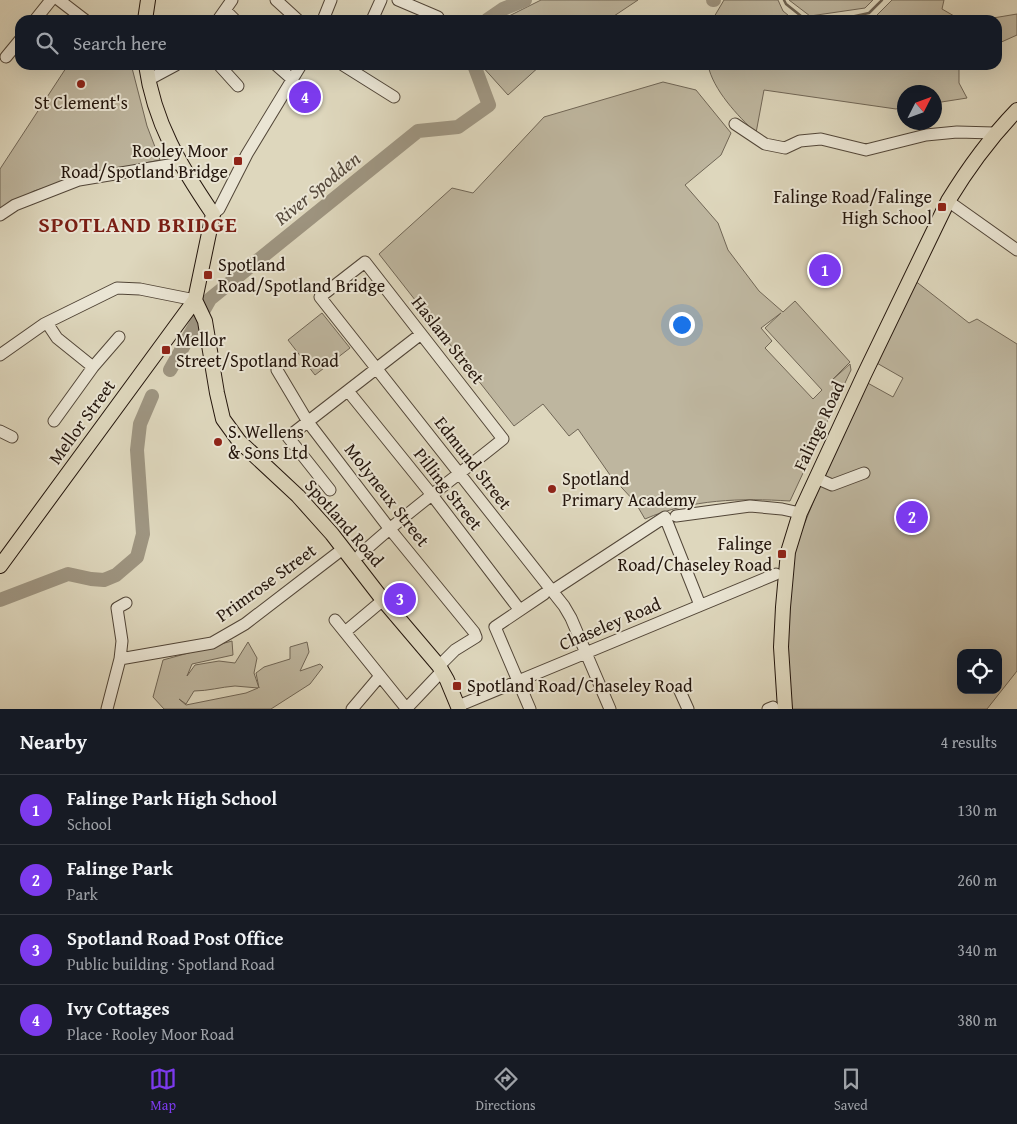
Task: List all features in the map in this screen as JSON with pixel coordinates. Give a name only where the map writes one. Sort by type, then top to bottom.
[{"type":"main road","points":[[146,15],[148,0]]},
{"type":"main road","points":[[147,70],[161,124],[180,163],[213,214],[196,304]]},
{"type":"main road","name":"Falinge Road","points":[[776,708],[788,552],[800,513],[864,374],[948,201],[994,133],[1016,111]]},
{"type":"main road","name":"Spotland Road","points":[[196,304],[205,321],[217,392],[224,419],[239,441],[298,496],[344,548],[383,600],[440,668],[459,708]]},
{"type":"main road","name":"Mellor Street","points":[[0,566],[196,304]]},
{"type":"street","points":[[39,15],[51,0]]},
{"type":"street","points":[[59,0],[78,15]]},
{"type":"street","points":[[222,15],[232,0]]},
{"type":"street","points":[[276,0],[292,15]]},
{"type":"street","points":[[326,15],[331,0]]},
{"type":"street","points":[[374,15],[381,0]]},
{"type":"street","points":[[398,0],[436,15]]},
{"type":"street","points":[[225,10],[230,15]]},
{"type":"street","points":[[6,57],[15,46]]},
{"type":"street","points":[[148,80],[167,70]]},
{"type":"street","points":[[224,70],[238,86]]},
{"type":"street","points":[[281,70],[292,80]]},
{"type":"street","points":[[213,214],[219,209],[247,154],[298,70]]},
{"type":"street","points":[[354,70],[394,97]]},
{"type":"street","points":[[736,124],[766,144],[784,148],[800,141],[821,139],[866,150],[926,135],[957,132],[994,133]]},
{"type":"street","points":[[0,215],[15,205],[79,180],[180,163]]},
{"type":"street","points":[[948,201],[1017,250]]},
{"type":"street","name":"Haslam Street","points":[[365,262],[503,439],[459,474]]},
{"type":"street","name":"Edmund Street","points":[[365,262],[320,297],[459,474],[548,593],[571,618],[610,709]]},
{"type":"street","points":[[0,355],[47,323],[117,288],[140,289],[196,304]]},
{"type":"street","points":[[47,323],[57,338],[93,367]]},
{"type":"street","points":[[330,490],[288,437],[421,334]]},
{"type":"street","points":[[54,420],[93,367],[120,337]]},
{"type":"street","name":"Molyneux Street","points":[[277,370],[308,422],[389,528],[474,632],[476,637],[455,650],[440,668]]},
{"type":"street","name":"Pilling Street","points":[[348,391],[519,609]]},
{"type":"street","points":[[0,430],[12,438]]},
{"type":"street","points":[[816,478],[832,485],[864,473]]},
{"type":"street","points":[[360,555],[389,528],[459,474]]},
{"type":"street","points":[[530,709],[495,626],[519,609],[548,593],[670,516],[750,506],[800,513]]},
{"type":"street","points":[[670,516],[700,606]]},
{"type":"street","name":"Primrose Street","points":[[120,659],[212,643],[245,624],[344,548]]},
{"type":"street","name":"Chaseley Road","points":[[459,708],[585,653],[776,574]]},
{"type":"street","points":[[345,632],[383,600]]},
{"type":"street","points":[[107,709],[120,659],[122,641],[117,608],[126,603]]},
{"type":"street","points":[[335,620],[406,709],[440,668]]},
{"type":"street","points":[[352,709],[380,676]]},
{"type":"street","points":[[679,689],[688,709]]},
{"type":"shaded area","points":[[541,0],[638,0],[616,15],[511,15]]},
{"type":"shaded area","points":[[724,0],[778,0],[783,11],[788,15],[715,15]]},
{"type":"shaded area","points":[[789,0],[873,0],[865,8],[809,15]]},
{"type":"shaded area","points":[[892,0],[944,0],[942,9],[952,15],[877,15]]},
{"type":"shaded area","points":[[1017,14],[1017,35],[1002,42],[1002,16]]},
{"type":"shaded area","points":[[65,70],[133,70],[147,126],[160,160],[81,176],[34,191],[0,209],[0,169]]},
{"type":"shaded area","points":[[486,70],[536,70],[508,95]]},
{"type":"shaded area","points":[[710,70],[959,70],[959,83],[967,98],[942,102],[942,85],[897,85],[896,109],[764,90],[756,133],[734,111],[715,84]]},
{"type":"shaded area","points":[[663,82],[696,90],[731,133],[721,155],[685,185],[718,223],[728,250],[759,291],[783,312],[795,301],[850,362],[830,382],[850,364],[851,370],[790,501],[716,501],[680,507],[645,519],[635,502],[610,475],[578,429],[569,436],[543,404],[514,426],[379,254],[452,188],[473,193],[544,117]],"holes":[[[781,313],[765,328],[822,390],[813,399],[765,348],[772,341],[761,328]]]},
{"type":"shaded area","points":[[914,280],[969,323],[977,319],[1017,344],[1017,671],[1002,690],[1002,649],[957,649],[957,694],[999,694],[987,709],[792,709],[786,652],[792,555],[846,420],[864,381],[893,397],[903,378],[875,362]]},
{"type":"shaded area","points":[[322,313],[350,348],[315,375],[288,340]]},
{"type":"shaded area","points":[[232,641],[233,655],[192,664],[187,676],[195,665],[219,661],[235,663],[248,642],[257,658],[254,673],[259,688],[256,673],[264,667],[290,659],[290,647],[307,642],[309,652],[300,671],[320,664],[323,667],[310,684],[271,709],[164,709],[153,697],[163,660]],"holes":[[[235,686],[258,688],[246,693],[186,705],[179,699],[186,704],[194,691]]]},
{"type":"waterway","name":"River Spodden","points":[[494,15],[503,9],[525,0]]},
{"type":"waterway","points":[[784,0],[786,4],[800,15]]},
{"type":"waterway","points":[[860,15],[869,13],[882,0]]},
{"type":"waterway","name":"River Spodden","points":[[170,370],[210,299],[418,131],[458,127],[489,105],[476,70]]},
{"type":"waterway","name":"River Spodden","points":[[0,600],[68,574],[104,580],[116,575],[137,557],[143,534],[137,450],[140,424],[152,396]]},
{"type":"place","name":"St Clement's","points":[[81,84]]},
{"type":"place","name":"Ivy Cottages","points":[[305,97]]},
{"type":"place","name":"Rooley Moor Road/Spotland Bridge","points":[[238,161]]},
{"type":"place","name":"Falinge Road/Falinge High School","points":[[942,207]]},
{"type":"place","name":"Falinge Park High School","points":[[825,270]]},
{"type":"place","name":"Spotland Road/Spotland Bridge","points":[[208,275]]},
{"type":"place","name":"Mellor Street/Spotland Road","points":[[166,350]]},
{"type":"place","name":"S. Wellens & Sons Ltd","points":[[218,442]]},
{"type":"place","name":"Spotland Primary Academy","points":[[552,489]]},
{"type":"place","name":"Falinge Park","points":[[912,517]]},
{"type":"place","name":"Falinge Road/Chaseley Road","points":[[782,554]]},
{"type":"place","name":"Spotland Road Post Office","points":[[400,599]]},
{"type":"place","name":"Spotland Road/Chaseley Road","points":[[457,686]]},
{"type":"district","name":"SPOTLAND BRIDGE","points":[[138,224]]}]
